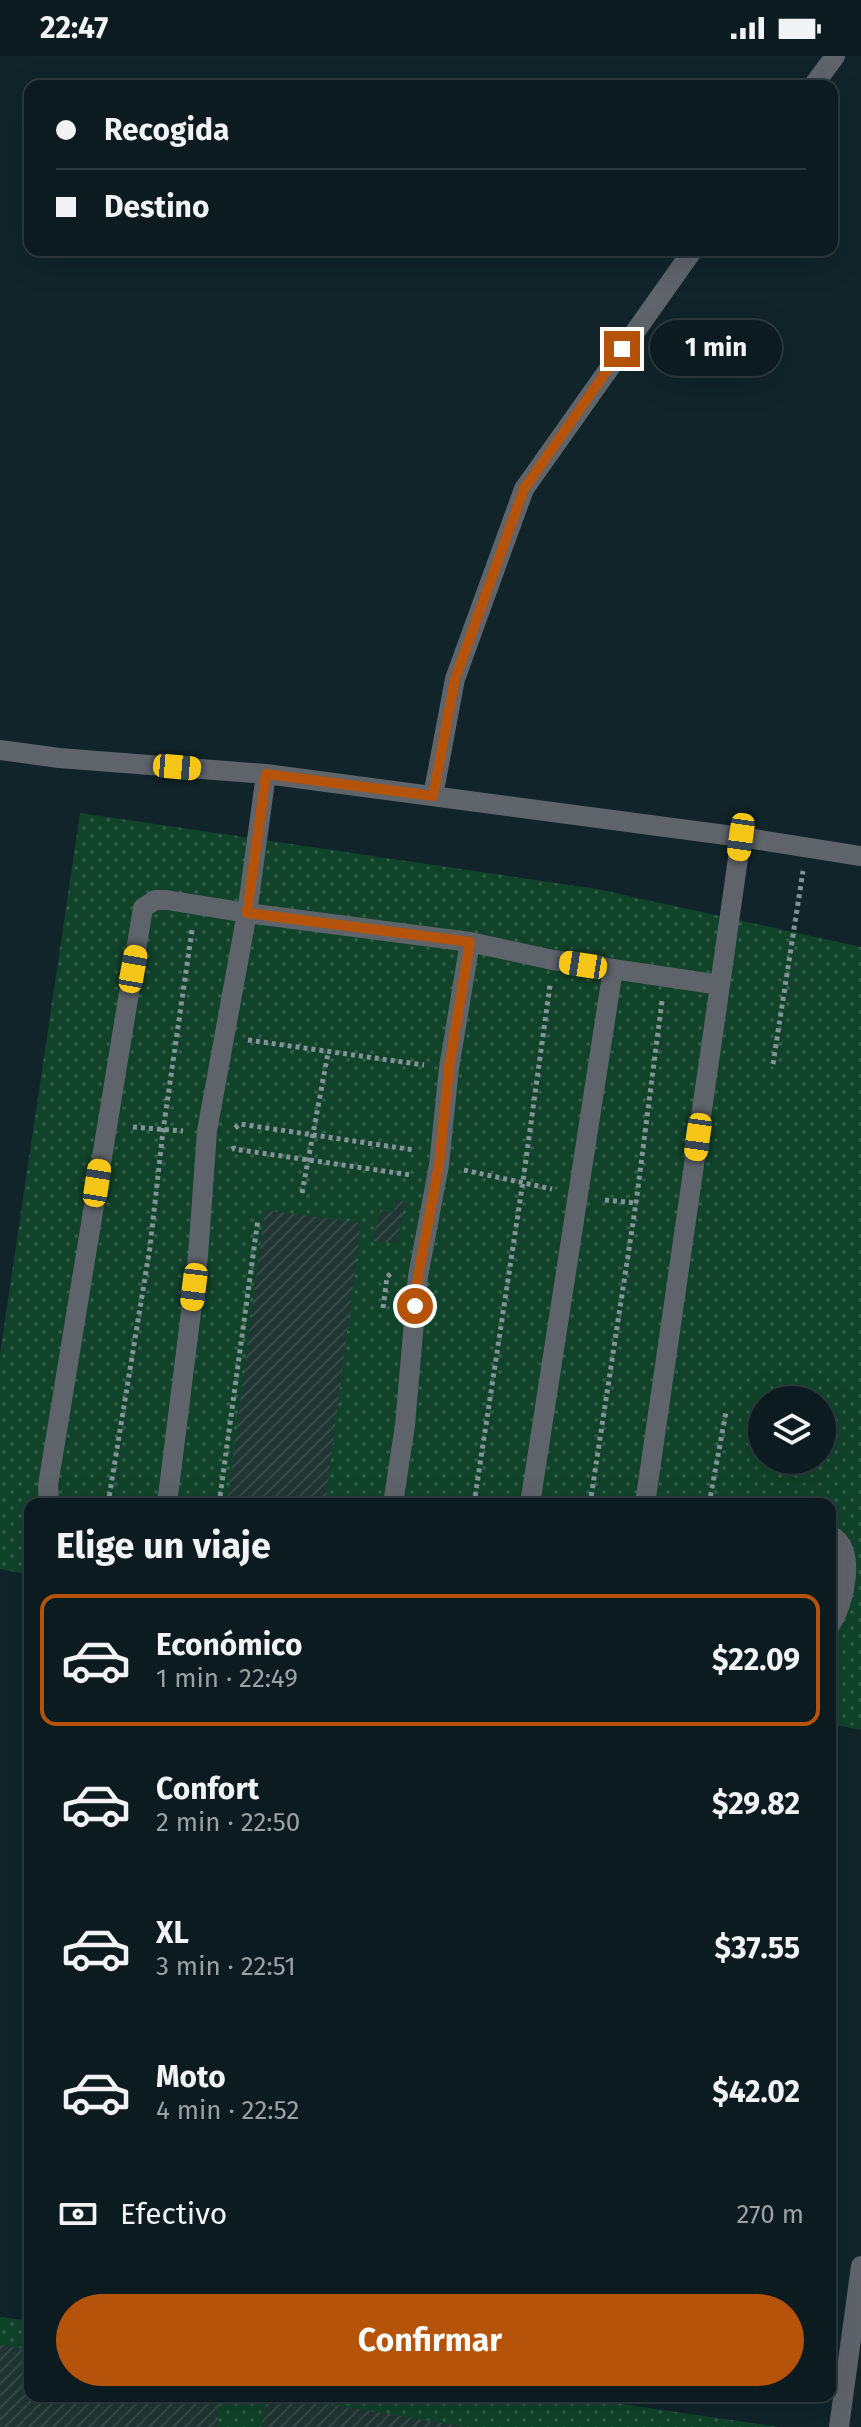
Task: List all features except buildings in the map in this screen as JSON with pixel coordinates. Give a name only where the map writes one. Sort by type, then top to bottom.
[{"type":"street","points":[[817,80],[835,56]]},
{"type":"street","points":[[433,796],[455,679],[524,489],[689,256]]},
{"type":"street","points":[[0,750],[59,758],[266,774],[741,837],[861,856]]},
{"type":"street","points":[[168,1498],[198,1256],[207,1131],[247,913],[266,774]]},
{"type":"street","points":[[650,1498],[741,837]]},
{"type":"street","points":[[49,1498],[48,1485],[143,908],[155,900],[196,905],[470,942],[553,960],[720,985]]},
{"type":"street","points":[[394,1498],[405,1425],[418,1276],[439,1165],[449,1068],[470,942]]},
{"type":"street","points":[[531,1498],[613,969]]},
{"type":"street","points":[[836,1538],[846,1556],[844,1588],[836,1616]]},
{"type":"street","points":[[839,2427],[861,2266]]},
{"type":"path","points":[[773,1064],[806,846]]},
{"type":"path","points":[[109,1498],[150,1247],[163,1131],[196,905]]},
{"type":"path","points":[[475,1498],[553,960]]},
{"type":"path","points":[[591,1498],[636,1203],[666,976]]},
{"type":"path","points":[[223,1037],[449,1068]]},
{"type":"path","points":[[302,1193],[328,1053]]},
{"type":"path","points":[[107,1123],[163,1131],[228,1134],[240,1124],[419,1151],[417,1176],[234,1149],[228,1134]]},
{"type":"path","points":[[418,1161],[523,1181],[578,1197],[636,1203]]},
{"type":"path","points":[[220,1498],[258,1219]]},
{"type":"path","points":[[710,1498],[726,1412]]},
{"type":"green space","points":[[80,813],[597,889],[861,947],[861,1730],[836,1725],[836,1498],[24,1498],[24,1574],[0,1569],[0,1354]]},
{"type":"green space","points":[[0,2317],[24,2320],[24,2402],[608,2402],[780,2427],[0,2427]]},
{"type":"route","points":[[415,1306],[439,1165],[449,1068],[470,942],[247,913],[266,774],[433,796],[455,679],[524,489],[622,349]]}]
